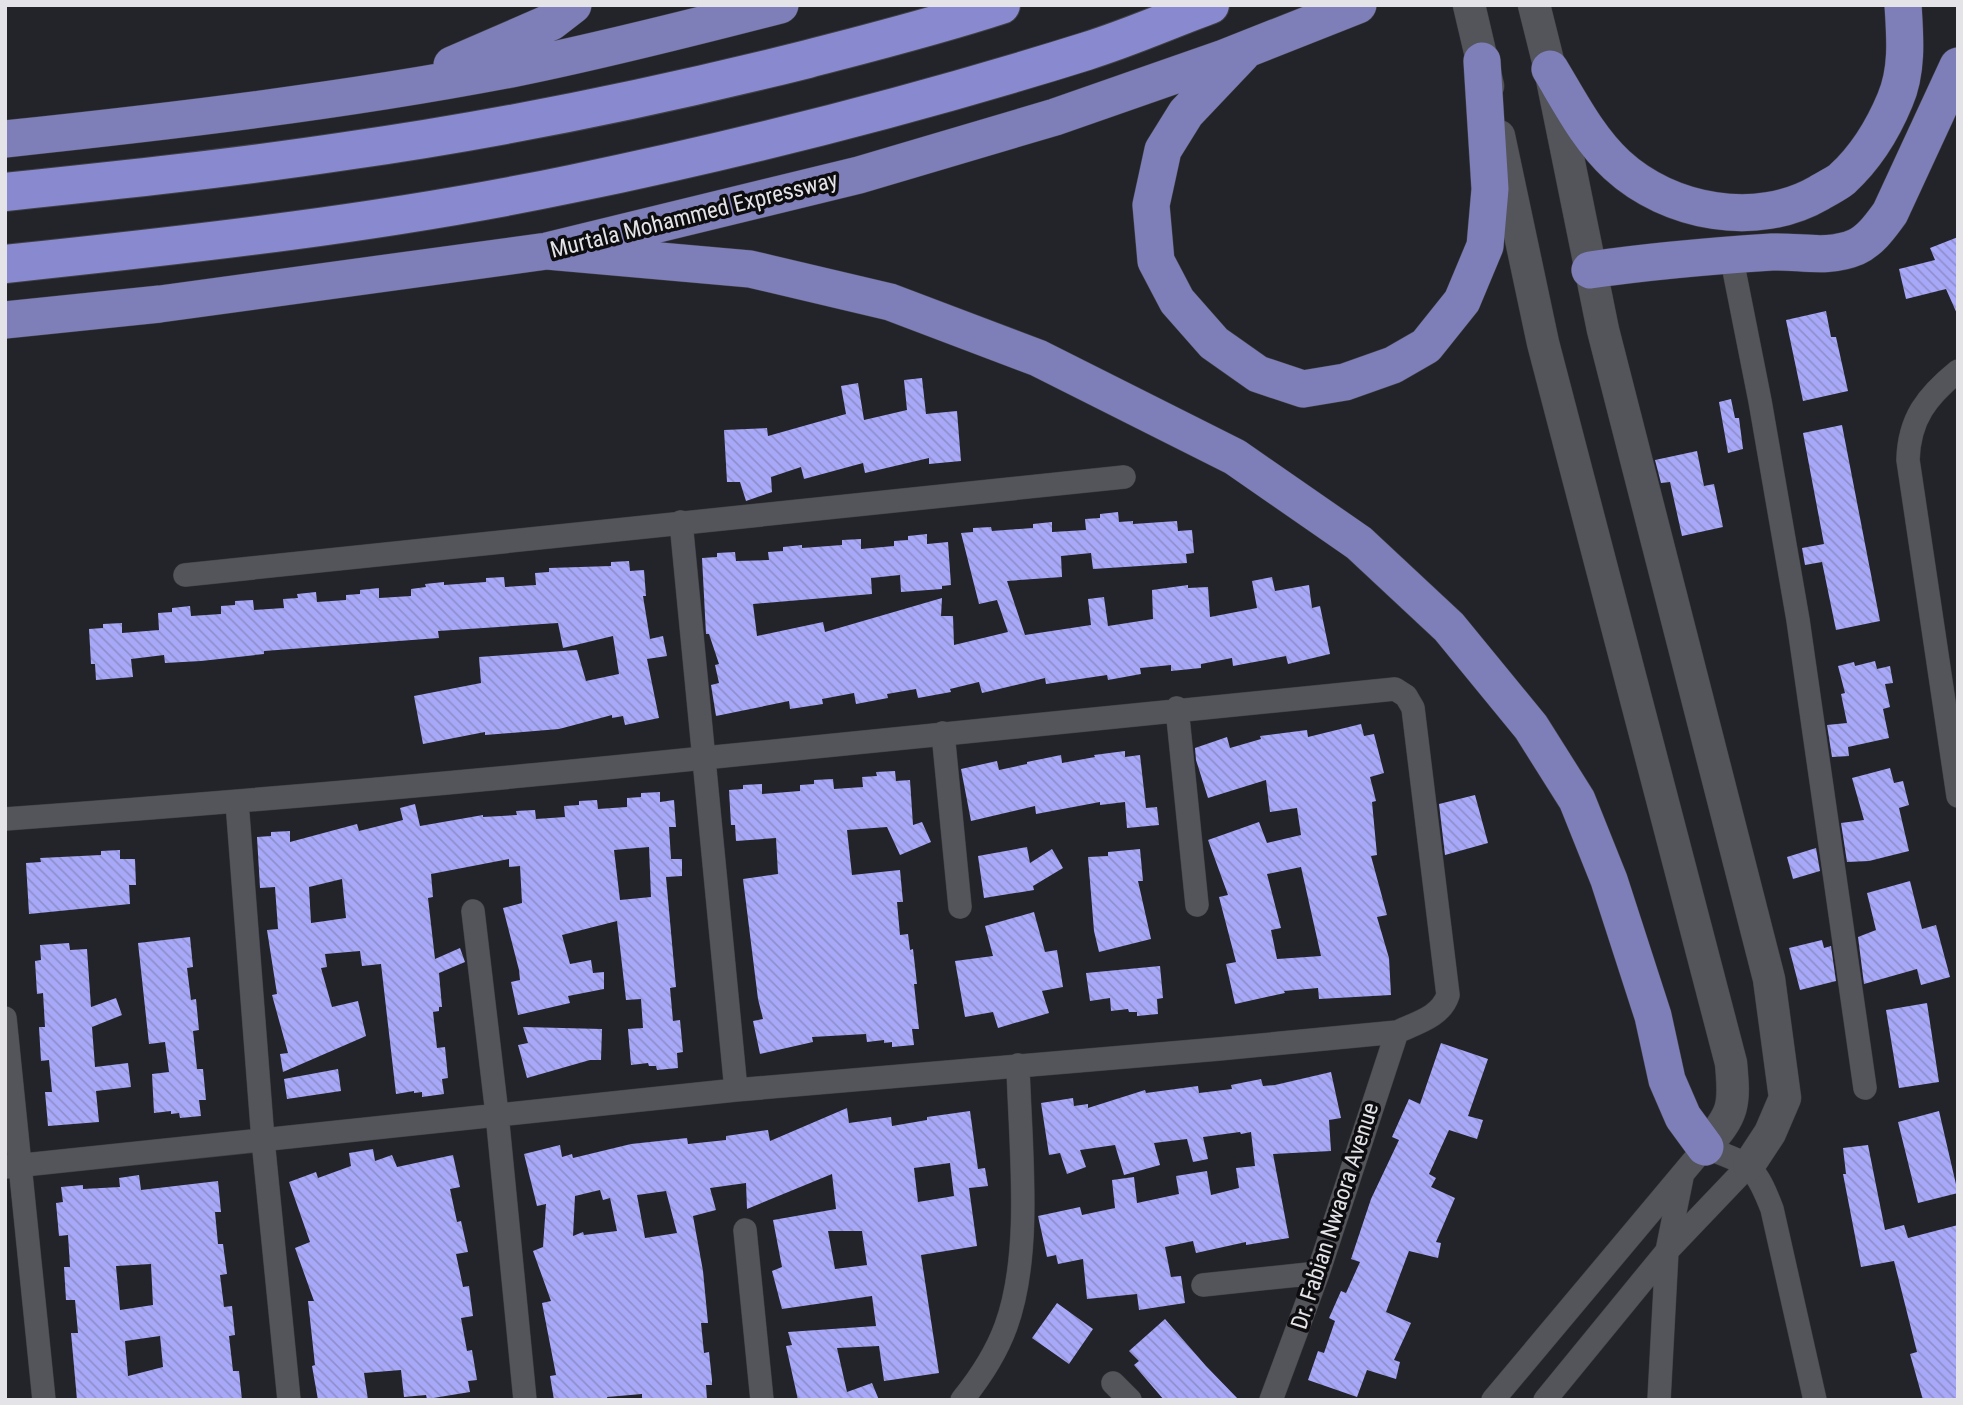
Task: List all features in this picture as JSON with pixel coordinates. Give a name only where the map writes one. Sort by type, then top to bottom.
[{"type":"highway","points":[[402,86],[551,22],[573,5]]},
{"type":"highway","points":[[5,139],[187,120],[511,68],[685,30],[780,5]]},
{"type":"highway","points":[[5,192],[348,151],[544,118],[747,74],[937,26],[1001,5]]},
{"type":"highway","points":[[5,264],[201,243],[385,217],[569,185],[761,142],[926,99],[1091,50],[1210,5]]},
{"type":"highway","name":"Murtala Mohammed Expressway","points":[[5,320],[160,304],[547,251],[859,175],[1055,117],[1358,5]]},
{"type":"highway","points":[[1550,69],[1590,136],[1618,166],[1649,188],[1684,203],[1724,213],[1770,212],[1805,201],[1841,180],[1873,144],[1897,98],[1906,50],[1903,5]]},
{"type":"highway","points":[[1247,48],[1186,113],[1163,150],[1150,205],[1156,261],[1177,301],[1214,343],[1258,374],[1303,389],[1345,382],[1393,365],[1426,346],[1462,301],[1485,246],[1490,189],[1482,61]]},
{"type":"highway","points":[[1590,270],[1660,260],[1731,255],[1781,252],[1821,255],[1859,246],[1876,232],[1890,213],[1958,66]]},
{"type":"highway","points":[[547,251],[750,269],[890,302],[1038,358],[1235,457],[1359,543],[1449,626],[1531,727],[1577,800],[1609,880],[1650,1003],[1667,1080],[1684,1117],[1694,1160]]},
{"type":"main road","points":[[1469,5],[1544,343],[1731,1063],[1734,1099],[1723,1126],[1694,1160]]},
{"type":"main road","points":[[1534,5],[1550,69],[1606,343],[1769,979],[1785,1098],[1770,1133],[1749,1165]]},
{"type":"street","points":[[1731,255],[1760,401],[1798,620],[1865,1088]]},
{"type":"street","points":[[1958,371],[1920,410],[1908,440],[1908,460],[1958,796]]},
{"type":"street","points":[[185,575],[1124,477]]},
{"type":"street","points":[[681,522],[736,1090]]},
{"type":"street","points":[[5,819],[237,802],[703,759],[1177,708],[1395,689],[1406,695],[1413,708],[1448,995],[1442,1009],[1423,1021],[1397,1031],[1219,1049],[736,1090],[12,1167]]},
{"type":"street","points":[[1177,708],[1197,905]]},
{"type":"street","points":[[943,733],[960,907]]},
{"type":"street","points":[[237,802],[263,1140],[289,1400]]},
{"type":"street","points":[[473,911],[497,1114],[525,1400]]},
{"type":"street","points":[[5,1018],[12,1167],[44,1400]]},
{"type":"street","name":"Dr. Fabian Nwaora Avenue","points":[[1271,1400],[1318,1273],[1397,1031]]},
{"type":"street","points":[[962,1400],[1006,1327],[1017,1280],[1023,1231],[1018,1065]]},
{"type":"street","points":[[1694,1160],[1749,1165],[1762,1182],[1772,1209],[1815,1400]]},
{"type":"street","points":[[1659,1400],[1667,1251],[1694,1160]]},
{"type":"street","points":[[1493,1400],[1694,1160]]},
{"type":"street","points":[[1545,1400],[1667,1251],[1749,1165]]},
{"type":"street","points":[[744,1230],[762,1400]]},
{"type":"street","points":[[1203,1285],[1318,1273]]},
{"type":"street","points":[[1113,1383],[1130,1400]]},
{"type":"building","points":[[1958,237],[1958,316],[1946,289],[1906,299],[1899,269],[1935,260],[1930,248]]},
{"type":"building","points":[[1826,311],[1831,337],[1836,337],[1848,391],[1803,401],[1786,320]]},
{"type":"building","points":[[922,378],[926,414],[957,411],[961,461],[929,464],[929,458],[865,473],[863,463],[804,479],[801,467],[771,477],[772,492],[746,501],[740,482],[727,482],[724,430],[767,428],[768,436],[846,414],[841,386],[858,383],[864,420],[907,410],[904,380]]},
{"type":"building","points":[[1731,399],[1735,418],[1739,418],[1743,449],[1728,453],[1719,402]]},
{"type":"building","points":[[1842,425],[1880,621],[1836,630],[1822,562],[1805,565],[1802,548],[1824,544],[1803,433]]},
{"type":"building","points":[[1697,451],[1704,486],[1714,484],[1723,527],[1682,536],[1670,482],[1661,483],[1655,460]]},
{"type":"building","points":[[1118,512],[1119,522],[1133,521],[1133,524],[1177,521],[1178,531],[1192,530],[1194,553],[1186,554],[1187,563],[1093,569],[1091,553],[1061,556],[1062,577],[1007,581],[1025,635],[1091,625],[1088,599],[1104,597],[1108,626],[1153,619],[1152,590],[1188,585],[1188,588],[1208,587],[1210,617],[1257,608],[1252,581],[1272,577],[1275,591],[1309,585],[1312,608],[1320,606],[1330,654],[1288,664],[1286,656],[1233,666],[1232,658],[1201,664],[1201,668],[1171,671],[1171,665],[1140,668],[1141,674],[1108,680],[1107,675],[1046,684],[1045,678],[982,693],[979,682],[950,689],[951,692],[918,698],[916,689],[887,694],[888,698],[856,704],[854,693],[822,699],[823,704],[790,709],[789,701],[716,716],[711,685],[719,683],[715,665],[719,664],[709,634],[706,634],[702,558],[717,557],[717,553],[735,552],[736,561],[769,560],[768,552],[783,551],[783,547],[842,545],[842,540],[861,539],[861,549],[894,546],[894,541],[927,534],[927,544],[948,542],[951,585],[942,586],[942,589],[901,592],[900,575],[871,578],[872,594],[753,604],[757,636],[823,622],[825,632],[942,598],[941,616],[953,616],[954,645],[1008,632],[997,600],[979,604],[961,533],[973,532],[973,528],[991,527],[992,531],[1033,528],[1033,524],[1052,522],[1052,532],[1086,530],[1085,519],[1100,518],[1100,514]]},
{"type":"building","points":[[629,561],[630,571],[644,570],[646,596],[643,596],[650,639],[663,636],[667,656],[647,659],[659,718],[625,725],[623,716],[612,718],[612,715],[559,729],[485,735],[485,732],[423,744],[414,696],[481,683],[479,657],[577,650],[586,681],[619,674],[613,636],[563,648],[558,623],[438,631],[439,638],[264,651],[264,654],[201,661],[165,663],[164,655],[131,659],[133,677],[96,680],[95,664],[91,664],[89,629],[103,628],[103,624],[122,623],[122,633],[159,630],[158,613],[172,612],[172,608],[190,606],[191,616],[221,614],[221,606],[235,605],[235,601],[253,600],[254,610],[284,608],[283,599],[298,598],[297,594],[316,592],[317,602],[346,600],[346,595],[379,588],[379,598],[411,596],[411,589],[426,587],[425,584],[486,582],[486,578],[504,577],[505,587],[536,585],[535,573],[549,572],[549,568],[611,566],[611,562]]},
{"type":"building","points":[[1875,661],[1877,669],[1890,666],[1893,683],[1885,684],[1890,707],[1883,709],[1889,738],[1848,747],[1849,756],[1832,757],[1827,725],[1847,723],[1841,694],[1845,693],[1838,666],[1854,662],[1855,666]]},
{"type":"building","points":[[1361,724],[1364,736],[1374,734],[1384,773],[1370,777],[1376,801],[1372,802],[1377,855],[1371,856],[1387,915],[1377,917],[1389,958],[1391,995],[1319,999],[1318,988],[1284,991],[1285,993],[1235,1004],[1226,964],[1236,962],[1219,897],[1228,895],[1208,840],[1259,822],[1267,843],[1301,835],[1297,808],[1270,812],[1266,780],[1208,798],[1195,748],[1227,737],[1230,748],[1261,739],[1260,736],[1307,730],[1308,737]],"holes":[[[1301,867],[1321,956],[1277,959],[1271,930],[1281,928],[1267,874]]]},
{"type":"building","points":[[1125,751],[1125,757],[1140,755],[1146,808],[1157,807],[1159,825],[1127,828],[1125,802],[1100,805],[1100,802],[1036,814],[1035,806],[971,821],[961,769],[997,761],[999,770],[1061,755],[1062,763]]},
{"type":"building","points":[[1890,768],[1894,783],[1903,781],[1909,805],[1899,808],[1909,851],[1869,861],[1847,862],[1841,823],[1864,820],[1852,778]]},
{"type":"building","points":[[895,771],[896,781],[910,780],[913,825],[922,822],[931,842],[900,855],[887,827],[847,830],[852,875],[900,870],[903,902],[897,902],[900,935],[908,934],[910,950],[913,949],[917,984],[914,984],[919,1029],[912,1029],[914,1045],[892,1047],[892,1042],[884,1043],[884,1040],[867,1042],[866,1034],[812,1037],[813,1042],[760,1054],[753,1021],[763,1019],[758,999],[743,879],[778,874],[776,838],[736,841],[735,825],[731,825],[729,790],[743,789],[743,785],[762,784],[762,794],[800,791],[800,785],[814,784],[814,780],[833,779],[834,789],[863,787],[862,777],[877,776],[876,772]]},
{"type":"building","points":[[660,792],[660,802],[674,800],[676,827],[669,827],[671,859],[682,859],[682,876],[666,877],[676,987],[670,988],[673,1021],[680,1020],[683,1052],[677,1053],[678,1068],[657,1070],[656,1066],[649,1066],[648,1063],[631,1065],[628,1029],[643,1028],[641,999],[626,1000],[617,921],[562,935],[570,964],[591,960],[593,973],[604,972],[604,989],[568,996],[570,1003],[518,1015],[511,982],[520,980],[519,970],[503,908],[522,903],[520,866],[509,867],[509,859],[431,874],[433,897],[428,898],[435,959],[460,948],[465,962],[439,973],[442,1007],[433,1012],[437,1048],[445,1047],[448,1078],[442,1079],[444,1094],[422,1097],[422,1092],[414,1091],[396,1094],[381,964],[362,966],[360,951],[325,954],[327,967],[321,968],[332,1007],[358,1001],[366,1036],[283,1072],[280,1054],[288,1053],[272,995],[277,994],[267,930],[278,929],[275,887],[260,888],[257,837],[271,836],[271,832],[290,831],[290,842],[357,824],[359,831],[403,820],[400,808],[415,804],[420,826],[483,815],[517,815],[516,811],[535,810],[536,819],[565,817],[564,806],[579,805],[579,801],[597,800],[598,809],[627,807],[627,798],[641,797],[641,793]],"holes":[[[649,847],[651,897],[620,900],[614,850]],[[342,879],[346,918],[311,923],[309,887]]]},
{"type":"building","points":[[1475,795],[1488,843],[1445,855],[1439,804]]},
{"type":"building","points":[[1027,847],[1030,863],[1052,849],[1063,868],[1033,886],[1034,890],[984,898],[978,856]]},
{"type":"building","points":[[1816,848],[1820,871],[1793,879],[1787,857]]},
{"type":"building","points":[[1140,849],[1143,881],[1138,881],[1151,939],[1099,952],[1094,931],[1088,857]]},
{"type":"building","points":[[120,850],[120,859],[135,859],[136,885],[129,885],[130,904],[29,914],[26,863],[41,862],[40,858],[101,855],[101,851]]},
{"type":"building","points":[[1910,881],[1922,929],[1936,925],[1950,977],[1921,985],[1917,969],[1864,984],[1858,937],[1876,930],[1867,893]]},
{"type":"building","points":[[1034,912],[1045,952],[1057,950],[1063,987],[1042,991],[1049,1013],[998,1028],[993,1012],[965,1017],[955,961],[993,956],[985,926]]},
{"type":"building","points":[[190,937],[193,967],[187,968],[191,1000],[196,999],[199,1030],[193,1031],[197,1069],[203,1069],[206,1100],[199,1100],[201,1116],[180,1118],[179,1113],[171,1114],[171,1111],[154,1113],[152,1074],[169,1072],[165,1042],[149,1044],[138,943]]},
{"type":"building","points":[[1822,940],[1824,948],[1831,946],[1836,981],[1800,990],[1789,948]]},
{"type":"building","points":[[69,943],[70,950],[87,949],[91,1007],[116,998],[122,1015],[92,1027],[95,1067],[128,1063],[131,1087],[96,1091],[99,1122],[48,1126],[45,1092],[52,1092],[49,1060],[41,1061],[39,1027],[45,1027],[43,993],[37,994],[35,961],[41,960],[40,945]]},
{"type":"building","points":[[1160,966],[1163,998],[1157,999],[1158,1014],[1137,1016],[1137,1012],[1129,1012],[1128,1009],[1111,1011],[1110,998],[1090,1001],[1086,973]]},
{"type":"building","points":[[1927,1003],[1939,1082],[1899,1088],[1886,1010]]},
{"type":"building","points":[[523,1027],[602,1029],[601,1060],[590,1060],[527,1078],[518,1045],[528,1043]]},
{"type":"building","points":[[1441,1043],[1488,1059],[1468,1116],[1483,1120],[1477,1139],[1449,1130],[1429,1174],[1436,1178],[1431,1187],[1455,1198],[1436,1242],[1441,1243],[1438,1258],[1409,1251],[1386,1312],[1411,1323],[1394,1360],[1400,1362],[1396,1379],[1367,1370],[1357,1397],[1308,1380],[1318,1351],[1324,1353],[1335,1321],[1329,1318],[1341,1291],[1346,1293],[1360,1262],[1351,1259],[1371,1199],[1399,1140],[1392,1137],[1409,1099],[1420,1104]]},
{"type":"building","points":[[338,1069],[341,1091],[287,1099],[284,1079]]},
{"type":"building","points":[[1331,1072],[1341,1118],[1329,1120],[1331,1151],[1273,1154],[1289,1238],[1246,1245],[1246,1242],[1196,1253],[1193,1241],[1165,1247],[1171,1277],[1181,1276],[1185,1303],[1139,1310],[1137,1294],[1087,1299],[1083,1259],[1058,1264],[1056,1255],[1047,1257],[1038,1216],[1080,1207],[1082,1215],[1115,1208],[1112,1180],[1134,1177],[1137,1203],[1179,1194],[1176,1176],[1207,1171],[1211,1195],[1239,1188],[1236,1168],[1255,1166],[1251,1132],[1240,1132],[1203,1137],[1208,1159],[1193,1162],[1187,1139],[1154,1143],[1160,1165],[1124,1175],[1115,1145],[1080,1150],[1086,1167],[1067,1174],[1060,1153],[1049,1155],[1041,1103],[1073,1098],[1074,1106],[1088,1104],[1088,1108],[1145,1090],[1146,1093],[1198,1086],[1199,1093],[1232,1089],[1231,1085],[1261,1079],[1263,1086],[1275,1085]]},
{"type":"building","points":[[847,1108],[849,1123],[891,1117],[892,1126],[927,1120],[927,1117],[970,1111],[978,1169],[985,1168],[988,1186],[969,1188],[977,1246],[921,1255],[939,1373],[884,1381],[879,1346],[837,1348],[847,1392],[872,1383],[879,1400],[798,1400],[786,1346],[792,1345],[788,1332],[876,1326],[872,1296],[782,1309],[772,1271],[782,1267],[773,1220],[836,1209],[832,1174],[747,1209],[746,1183],[710,1188],[716,1210],[693,1216],[703,1271],[708,1323],[701,1323],[704,1353],[709,1352],[712,1380],[712,1385],[706,1385],[707,1400],[642,1400],[642,1394],[607,1397],[608,1400],[554,1400],[550,1376],[556,1375],[542,1303],[551,1301],[533,1251],[543,1247],[546,1204],[537,1206],[524,1154],[560,1145],[562,1157],[572,1154],[573,1158],[631,1144],[687,1138],[688,1144],[726,1140],[726,1136],[768,1130],[770,1141]],"holes":[[[950,1163],[954,1196],[918,1202],[914,1168]],[[600,1190],[603,1200],[610,1198],[617,1231],[584,1235],[583,1232],[573,1236],[575,1196]],[[666,1191],[677,1233],[645,1238],[637,1195]],[[828,1231],[862,1231],[867,1265],[835,1269]]]},
{"type":"building","points":[[1939,1111],[1958,1193],[1918,1203],[1898,1122]]},
{"type":"building","points":[[1868,1145],[1885,1230],[1904,1225],[1908,1238],[1958,1225],[1958,1400],[1923,1400],[1910,1354],[1917,1352],[1894,1261],[1861,1267],[1843,1174],[1846,1174],[1843,1148]]},
{"type":"building","points":[[373,1149],[375,1161],[392,1155],[397,1167],[453,1155],[460,1187],[450,1189],[457,1222],[461,1221],[468,1252],[456,1254],[463,1287],[469,1286],[473,1316],[461,1318],[467,1351],[472,1350],[477,1380],[468,1381],[470,1392],[427,1399],[426,1395],[404,1397],[401,1370],[364,1373],[368,1400],[318,1400],[312,1366],[315,1365],[308,1301],[314,1301],[295,1248],[310,1242],[289,1182],[316,1172],[318,1178],[351,1166],[349,1153]]},
{"type":"building","points":[[139,1175],[141,1190],[218,1181],[221,1212],[215,1212],[218,1244],[223,1244],[227,1274],[220,1275],[224,1307],[232,1306],[235,1335],[229,1336],[233,1371],[239,1371],[242,1400],[77,1400],[71,1333],[78,1333],[75,1300],[66,1300],[64,1267],[70,1267],[68,1235],[59,1236],[56,1203],[63,1202],[61,1187],[120,1187],[119,1178]],"holes":[[[151,1264],[153,1305],[120,1310],[116,1266]],[[160,1336],[163,1367],[128,1376],[125,1341]]]},
{"type":"building","points":[[1057,1303],[1093,1329],[1069,1364],[1032,1338]]},
{"type":"building","points":[[1165,1319],[1239,1400],[1164,1400],[1134,1365],[1139,1361],[1129,1351]]}]
